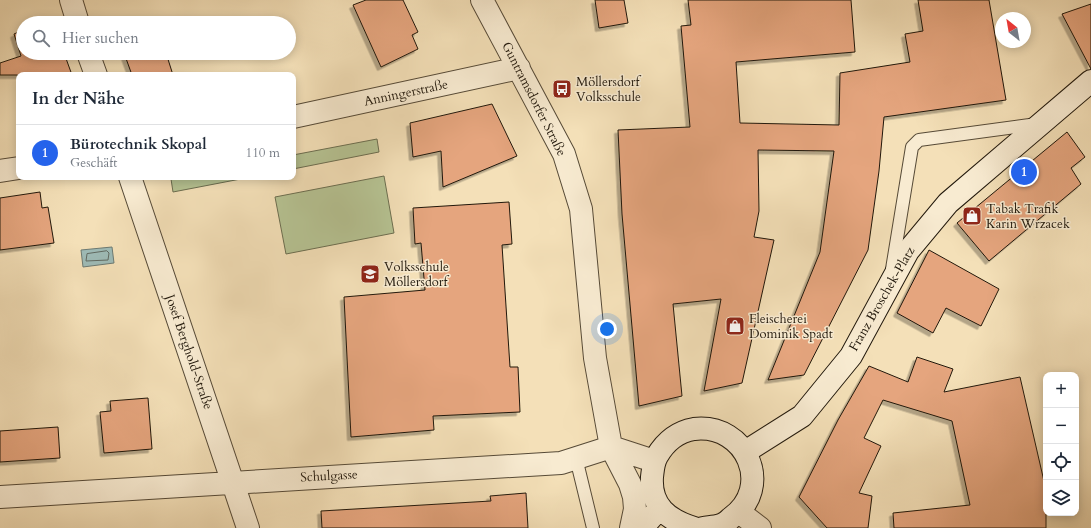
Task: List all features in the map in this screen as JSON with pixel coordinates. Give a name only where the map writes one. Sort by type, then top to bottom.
[{"type":"street","points":[[71,0],[76,16]]},
{"type":"street","name":"Guntramsdorfer Straße","points":[[482,0],[564,154],[581,210],[596,358],[611,447],[630,484],[634,497],[635,508],[631,528]]},
{"type":"street","points":[[91,60],[95,72]]},
{"type":"street","name":"Anningerstraße","points":[[296,116],[518,68]]},
{"type":"street","name":"Franz Broschek-Platz","points":[[745,452],[802,416],[851,356],[908,251],[948,203],[1091,81]]},
{"type":"street","points":[[0,171],[16,168]]},
{"type":"street","name":"Josef Berghold-Straße","points":[[131,180],[248,528]]},
{"type":"street","points":[[694,528],[676,522],[660,508],[652,487],[654,461],[665,443],[683,431],[708,428],[730,436],[745,452],[752,470],[750,494],[739,512],[722,525],[703,528]]},
{"type":"street","points":[[611,447],[654,461]]},
{"type":"street","name":"Schulgasse","points":[[0,497],[561,463],[611,447]]},
{"type":"street","points":[[642,528],[660,508]]},
{"type":"street","points":[[739,512],[760,528]]},
{"type":"lane","points":[[890,284],[912,147],[918,140],[1042,123]]},
{"type":"lane","points":[[576,458],[592,528]]},
{"type":"green space","points":[[377,139],[379,152],[296,168],[296,154]]},
{"type":"green space","points":[[384,176],[394,233],[286,254],[275,197]]},
{"type":"green space","points":[[171,180],[235,180],[173,192]]},
{"type":"water","points":[[112,247],[114,263],[83,267],[81,250]]},
{"type":"building","points":[[366,0],[403,0],[418,32],[412,35],[418,49],[381,67],[353,5]]},
{"type":"building","points":[[595,0],[624,0],[628,23],[599,28]]},
{"type":"building","points":[[688,0],[851,0],[855,52],[736,62],[740,123],[839,125],[840,73],[910,62],[905,34],[923,31],[918,0],[989,0],[995,35],[995,48],[997,48],[1006,100],[884,117],[879,171],[868,250],[804,375],[768,380],[820,252],[834,151],[758,150],[759,211],[754,237],[774,240],[742,383],[704,391],[721,299],[673,304],[682,396],[639,406],[622,214],[618,130],[690,127],[681,26],[691,25]]},
{"type":"building","points":[[1091,4],[1091,69],[1062,14]]},
{"type":"building","points":[[16,58],[16,60],[67,60],[71,72],[16,72],[16,75],[0,75],[0,63]]},
{"type":"building","points":[[127,60],[168,60],[172,72],[131,72]]},
{"type":"building","points":[[492,104],[517,156],[443,187],[441,151],[413,157],[410,123]]},
{"type":"building","points":[[1067,132],[1085,157],[1071,168],[1081,184],[989,261],[957,223]]},
{"type":"building","points":[[40,192],[42,208],[48,207],[54,243],[0,250],[0,198]]},
{"type":"building","points":[[509,202],[512,244],[502,245],[510,367],[518,367],[520,412],[433,416],[434,430],[351,437],[344,297],[425,290],[421,243],[415,244],[413,208]]},
{"type":"building","points":[[929,250],[999,289],[981,326],[946,308],[933,333],[897,313]]},
{"type":"building","points":[[917,357],[953,369],[944,392],[1020,377],[1043,477],[1043,516],[1046,516],[1046,528],[894,528],[893,513],[970,505],[952,421],[883,400],[864,438],[881,446],[859,493],[872,496],[868,528],[827,528],[799,497],[838,420],[869,366],[908,382]]},
{"type":"building","points":[[148,398],[152,449],[104,453],[100,412],[111,411],[110,401]]},
{"type":"building","points":[[58,427],[60,458],[0,462],[0,431]]},
{"type":"building","points":[[526,493],[528,528],[322,528],[321,511],[491,501],[490,496]]},
{"type":"place","name":"Möllersdorf Volksschule","points":[[562,89]]},
{"type":"place","name":"Bürotechnik Skopal","points":[[1024,172]]},
{"type":"place","name":"Tabak Trafik Karin Wrzacek","points":[[972,216]]},
{"type":"place","name":"Volksschule Möllersdorf","points":[[370,274]]},
{"type":"place","name":"Fleischerei Dominik Spadt","points":[[735,326]]}]
